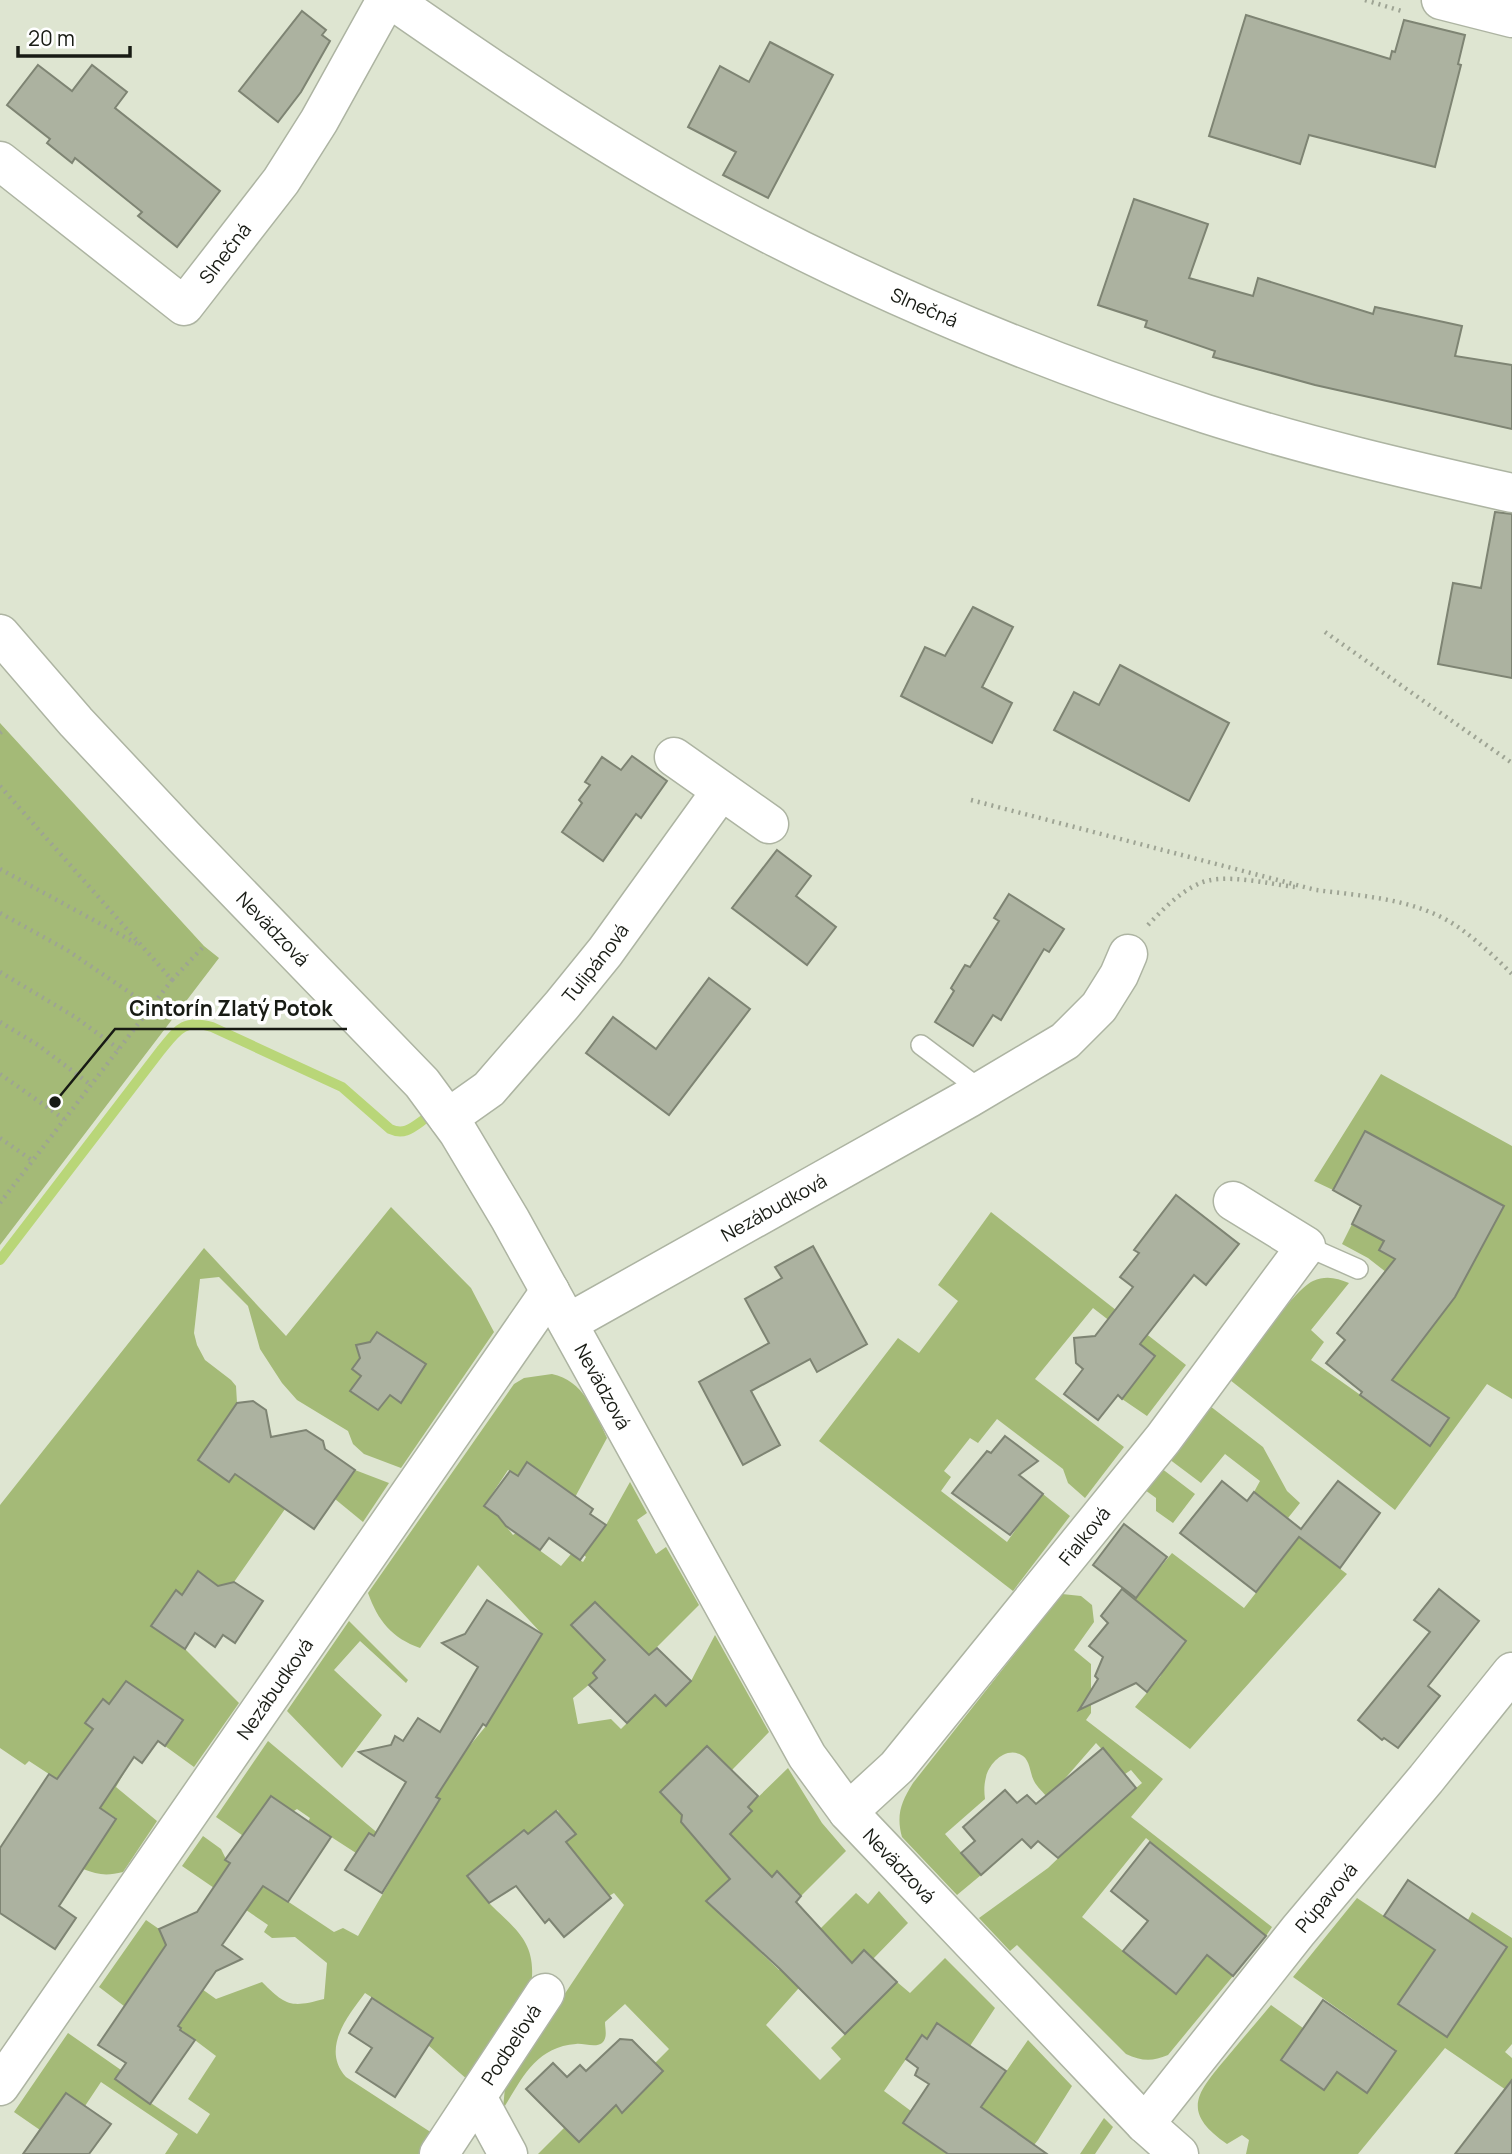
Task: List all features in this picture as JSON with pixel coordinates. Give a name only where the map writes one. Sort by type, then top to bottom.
[{"type":"street","name":"Slnečná","points":[[0,161],[184,306],[281,181],[319,121],[386,0]]},
{"type":"street","name":"Slnečná","points":[[392,0],[518,88],[693,193],[791,245],[959,323],[1081,370],[1208,414],[1320,447],[1512,493]]},
{"type":"street","points":[[1441,0],[1512,18]]},
{"type":"street","name":"Nevädzová","points":[[0,634],[76,722],[184,837],[422,1083],[448,1118],[510,1219],[807,1756],[848,1812],[1145,2124],[1179,2154]]},
{"type":"street","points":[[674,757],[769,824]]},
{"type":"street","name":"Tulipánová","points":[[448,1118],[489,1089],[562,1005],[605,952],[722,791]]},
{"type":"street","name":"Nezábudková","points":[[0,2086],[559,1307],[981,1090],[1065,1041],[1099,1007],[1119,975],[1128,954]]},
{"type":"street","points":[[1233,1201],[1306,1246]]},
{"type":"street","name":"Fialková","points":[[848,1812],[897,1767],[1163,1439],[1306,1246]]},
{"type":"street","name":"Púpavová","points":[[1145,2124],[1298,1931],[1512,1672]]},
{"type":"street","name":"Podbeľová","points":[[439,2154],[545,1993]]},
{"type":"street","name":"Podbeľová","points":[[477,2097],[508,2154]]},
{"type":"lane","points":[[921,1045],[981,1090]]},
{"type":"lane","points":[[1306,1246],[1358,1269]]},
{"type":"path","points":[[1325,632],[1512,763]]},
{"type":"path","points":[[0,733],[5,729]]},
{"type":"path","points":[[0,786],[172,980]]},
{"type":"path","points":[[971,800],[1316,890]]},
{"type":"path","points":[[0,869],[145,948]]},
{"type":"path","points":[[1128,954],[1143,931],[1167,905],[1200,882],[1229,878],[1370,897],[1420,909],[1457,926],[1512,974]]},
{"type":"path","points":[[0,913],[67,950],[151,1007]]},
{"type":"path","points":[[0,1203],[172,980],[204,946]]},
{"type":"path","points":[[0,972],[75,1017],[119,1049]]},
{"type":"path","points":[[0,1021],[38,1045],[91,1085]]},
{"type":"path","points":[[0,1074],[64,1119]]},
{"type":"path","points":[[0,1138],[33,1161]]},
{"type":"green space","points":[[0,723],[204,946],[219,958],[0,1245]]},
{"type":"green space","points":[[1381,1074],[1512,1146],[1512,1399],[1487,1384],[1395,1510],[1230,1380],[1282,1311],[1304,1287],[1318,1279],[1336,1279],[1349,1283],[1311,1330],[1324,1342],[1311,1360],[1376,1406],[1390,1381],[1441,1315],[1368,1258],[1342,1244],[1352,1224],[1384,1241],[1380,1250],[1435,1280],[1440,1271],[1463,1283],[1503,1206],[1365,1131],[1333,1190],[1314,1181]]},
{"type":"green space","points":[[391,1207],[471,1288],[494,1332],[401,1468],[364,1454],[353,1444],[348,1431],[297,1400],[282,1383],[260,1349],[248,1306],[219,1277],[200,1279],[194,1333],[197,1345],[205,1360],[236,1386],[237,1403],[198,1460],[229,1482],[235,1474],[285,1509],[234,1582],[218,1586],[198,1571],[182,1595],[176,1591],[151,1626],[185,1649],[239,1703],[194,1767],[165,1746],[183,1720],[126,1681],[109,1704],[102,1699],[86,1723],[93,1729],[82,1745],[124,1773],[116,1787],[157,1821],[123,1872],[103,1874],[83,1869],[116,1818],[29,1761],[25,1765],[0,1748],[0,1505],[204,1248],[286,1336]]},
{"type":"green space","points":[[991,1212],[1186,1365],[1147,1416],[1122,1399],[1155,1356],[1093,1308],[1035,1379],[1124,1447],[1085,1498],[1068,1483],[1063,1469],[997,1419],[978,1443],[970,1438],[944,1471],[951,1477],[941,1491],[1007,1542],[1040,1495],[1043,1494],[1070,1516],[1013,1591],[819,1441],[898,1338],[919,1353],[958,1301],[938,1285]]},
{"type":"green space","points":[[552,1374],[563,1377],[587,1398],[607,1438],[573,1501],[527,1462],[518,1476],[508,1470],[484,1506],[498,1516],[513,1535],[516,1533],[561,1566],[571,1554],[583,1562],[586,1557],[584,1555],[606,1525],[630,1482],[647,1513],[637,1520],[656,1554],[666,1547],[699,1605],[649,1655],[597,1678],[573,1698],[578,1724],[611,1719],[621,1729],[655,1695],[666,1706],[691,1681],[715,1635],[769,1732],[732,1770],[707,1746],[660,1793],[682,1815],[709,1854],[752,1812],[748,1807],[788,1768],[822,1823],[846,1851],[801,1896],[777,1872],[772,1877],[753,1858],[707,1901],[779,1970],[856,1893],[868,1904],[879,1891],[908,1923],[873,1959],[864,1950],[845,1970],[814,1971],[766,2025],[820,2080],[841,2059],[831,2048],[897,1982],[910,1993],[945,1958],[995,2008],[970,2046],[937,2024],[927,2039],[922,2036],[884,2091],[911,2111],[903,2123],[948,2154],[538,2154],[565,2127],[579,2142],[616,2105],[622,2112],[663,2071],[655,2063],[669,2049],[625,2004],[605,2022],[606,2036],[602,2043],[562,2046],[550,2051],[531,2066],[503,2109],[505,2087],[510,2076],[624,1905],[614,1893],[609,1896],[566,1842],[558,1810],[528,1834],[524,1830],[467,1876],[524,1940],[532,1972],[531,1986],[469,2081],[428,2045],[433,2038],[365,1993],[339,2034],[336,2055],[346,2077],[432,2133],[434,2154],[165,2154],[178,2134],[101,2082],[85,2106],[66,2093],[40,2130],[14,2112],[68,2033],[121,2070],[115,2079],[197,2134],[210,2114],[188,2099],[216,2056],[155,2010],[124,2006],[99,1987],[146,1920],[159,1929],[166,1945],[158,1958],[216,1999],[262,1982],[277,1996],[290,2003],[304,2004],[324,1999],[327,1963],[295,1937],[272,1938],[264,1932],[268,1925],[182,1866],[203,1836],[221,1849],[227,1861],[334,1932],[343,1928],[358,1936],[436,1797],[467,1749],[486,1726],[542,1634],[478,1565],[420,1648],[401,1639],[387,1627],[376,1612],[368,1593],[514,1384],[524,1378]]},
{"type":"green space","points":[[1210,1406],[1263,1447],[1287,1491],[1300,1503],[1288,1518],[1254,1492],[1260,1481],[1225,1454],[1201,1483],[1169,1459]]},
{"type":"green space","points":[[1161,1468],[1195,1494],[1173,1523],[1156,1511],[1156,1498],[1145,1490]]},
{"type":"green space","points":[[355,1470],[389,1483],[363,1522],[335,1499]]},
{"type":"green space","points":[[1308,1526],[1314,1549],[1347,1574],[1190,1749],[1135,1707],[1160,1677],[1182,1638],[1134,1599],[1172,1553],[1244,1608]]},
{"type":"green space","points":[[1062,1594],[1081,1596],[1092,1605],[1094,1622],[1074,1650],[1091,1664],[1091,1713],[1086,1720],[1163,1779],[1131,1817],[1272,1927],[1266,1936],[1146,1838],[1082,1917],[1175,1994],[1207,1955],[1233,1976],[1168,2055],[1152,2060],[1126,2054],[1017,1945],[1010,1951],[979,1918],[1048,1868],[1100,1818],[1142,1783],[1131,1770],[1125,1774],[1096,1743],[1048,1798],[1035,1783],[1023,1756],[1011,1753],[1000,1757],[988,1772],[985,1799],[945,1834],[981,1875],[957,1895],[902,1837],[900,1829],[901,1809],[913,1783]]},
{"type":"green space","points":[[349,1621],[408,1680],[406,1683],[360,1641],[334,1670],[382,1715],[342,1768],[287,1711]]},
{"type":"green space","points":[[268,1741],[405,1856],[356,1853],[308,1822],[310,1818],[297,1809],[249,1840],[216,1817]]},
{"type":"green space","points":[[1357,1898],[1444,1956],[1398,2004],[1447,2037],[1507,1947],[1468,1920],[1472,1912],[1512,1938],[1512,2044],[1505,2052],[1512,2058],[1512,2094],[1445,2048],[1358,2154],[1246,2154],[1249,2140],[1242,2135],[1227,2144],[1203,2121],[1198,2111],[1198,2101],[1208,2080],[1271,2005],[1303,2028],[1324,2090],[1337,2072],[1367,2092],[1396,2050],[1293,1977]]},
{"type":"green space","points":[[1028,2040],[1072,2086],[1038,2140],[1034,2145],[1016,2132],[949,2154]]},
{"type":"green space","points":[[1104,2118],[1113,2127],[1095,2154],[1080,2154]]},
{"type":"building","points":[[302,11],[326,30],[322,35],[330,41],[301,92],[278,122],[239,91]]},
{"type":"building","points":[[1246,15],[1390,59],[1392,51],[1395,52],[1404,20],[1465,35],[1458,64],[1461,65],[1435,167],[1309,135],[1300,164],[1209,136]]},
{"type":"building","points":[[770,42],[833,75],[768,198],[723,175],[736,152],[688,127],[720,66],[749,82]]},
{"type":"building","points":[[38,65],[72,91],[92,65],[127,92],[115,108],[220,191],[177,247],[138,216],[142,212],[75,158],[72,163],[47,143],[50,139],[7,105]]},
{"type":"building","points":[[1134,199],[1208,224],[1189,278],[1253,296],[1258,278],[1373,314],[1375,307],[1462,326],[1455,356],[1512,365],[1512,429],[1315,385],[1213,357],[1215,351],[1145,327],[1147,321],[1098,305]]},
{"type":"building","points":[[1495,512],[1512,514],[1512,678],[1438,664],[1453,583],[1481,588]]},
{"type":"building","points":[[973,607],[1013,627],[982,687],[1012,703],[992,743],[901,696],[925,647],[945,656]]},
{"type":"building","points":[[1120,665],[1229,723],[1189,801],[1054,730],[1074,692],[1099,705]]},
{"type":"building","points":[[632,756],[667,781],[641,818],[636,814],[603,861],[562,832],[582,803],[579,800],[590,785],[585,782],[602,757],[621,770]]},
{"type":"building","points":[[777,850],[811,876],[796,896],[836,927],[807,965],[732,908]]},
{"type":"building","points":[[1009,894],[1064,929],[1049,952],[1044,949],[1001,1020],[993,1015],[973,1046],[935,1022],[954,991],[951,988],[965,965],[970,967],[999,921],[994,918]]},
{"type":"building","points":[[709,978],[750,1009],[669,1115],[586,1053],[613,1017],[656,1049]]},
{"type":"building","points":[[1365,1131],[1504,1206],[1455,1297],[1392,1380],[1449,1418],[1430,1446],[1360,1395],[1362,1392],[1326,1363],[1345,1340],[1337,1333],[1395,1259],[1379,1250],[1384,1241],[1352,1224],[1361,1206],[1333,1190]]},
{"type":"building","points":[[1176,1195],[1239,1244],[1206,1285],[1194,1275],[1140,1344],[1155,1356],[1122,1399],[1118,1395],[1098,1420],[1064,1394],[1083,1369],[1076,1363],[1074,1338],[1095,1336],[1133,1287],[1120,1277],[1139,1253],[1134,1250]]},
{"type":"building","points":[[813,1246],[867,1344],[817,1372],[810,1359],[751,1391],[780,1445],[743,1465],[699,1382],[769,1343],[745,1299],[782,1278],[775,1267]]},
{"type":"building","points":[[377,1332],[426,1364],[401,1403],[390,1395],[378,1410],[350,1391],[361,1376],[352,1369],[360,1358],[356,1345],[370,1342]]},
{"type":"building","points":[[253,1401],[266,1410],[271,1437],[306,1430],[323,1441],[325,1449],[355,1470],[314,1529],[235,1474],[229,1482],[198,1460],[237,1403]]},
{"type":"building","points":[[1005,1436],[1038,1461],[1019,1475],[1043,1494],[1010,1535],[952,1493],[987,1451],[991,1453]]},
{"type":"building","points":[[527,1462],[593,1509],[590,1514],[606,1525],[580,1560],[549,1538],[540,1550],[506,1526],[484,1506],[510,1471],[518,1476]]},
{"type":"building","points":[[1222,1481],[1247,1501],[1254,1492],[1301,1529],[1338,1481],[1380,1513],[1340,1568],[1299,1537],[1256,1592],[1180,1533]]},
{"type":"building","points":[[1124,1524],[1167,1557],[1136,1598],[1093,1565]]},
{"type":"building","points":[[198,1571],[218,1586],[234,1582],[263,1601],[235,1643],[223,1635],[215,1647],[195,1633],[185,1649],[151,1626],[176,1590],[182,1595]]},
{"type":"building","points":[[1122,1589],[1186,1641],[1147,1692],[1136,1683],[1079,1710],[1098,1679],[1095,1676],[1103,1657],[1089,1646],[1108,1623],[1101,1616]]},
{"type":"building","points":[[1439,1589],[1479,1621],[1428,1686],[1440,1696],[1398,1748],[1384,1738],[1382,1740],[1358,1720],[1430,1632],[1414,1620]]},
{"type":"building","points":[[487,1600],[542,1634],[486,1726],[483,1724],[436,1797],[440,1799],[382,1893],[345,1870],[369,1833],[374,1836],[406,1782],[359,1752],[391,1745],[395,1736],[403,1741],[418,1718],[440,1732],[478,1667],[442,1643],[465,1634]]},
{"type":"building","points":[[595,1602],[649,1655],[657,1648],[691,1681],[666,1706],[655,1695],[627,1723],[589,1685],[597,1678],[593,1673],[605,1660],[571,1625]]},
{"type":"building","points":[[126,1681],[183,1720],[165,1746],[158,1741],[142,1763],[134,1757],[100,1808],[116,1819],[59,1906],[76,1918],[55,1949],[0,1913],[0,1848],[49,1774],[57,1779],[93,1729],[85,1723],[103,1699],[109,1704]]},
{"type":"building","points":[[707,1746],[758,1796],[748,1807],[752,1811],[730,1834],[772,1877],[777,1871],[801,1896],[796,1902],[852,1963],[864,1950],[897,1982],[845,2034],[706,1901],[730,1879],[681,1822],[682,1815],[660,1792]]},
{"type":"building","points":[[1103,1748],[1136,1788],[1058,1858],[1038,1841],[1031,1848],[1022,1839],[981,1875],[961,1853],[975,1841],[963,1827],[1005,1790],[1017,1803],[1027,1795],[1036,1804]]},
{"type":"building","points":[[271,1796],[331,1837],[288,1902],[263,1886],[222,1945],[242,1959],[216,1971],[178,2026],[195,2040],[150,2104],[115,2079],[126,2063],[98,2045],[166,1945],[159,1929],[197,1912],[230,1863],[225,1860]]},
{"type":"building","points":[[556,1811],[576,1834],[566,1842],[611,1898],[564,1937],[549,1919],[545,1923],[516,1886],[489,1903],[467,1876],[524,1830],[528,1834]]},
{"type":"building","points":[[1150,1842],[1266,1936],[1233,1976],[1207,1955],[1176,1994],[1123,1951],[1148,1921],[1111,1891]]},
{"type":"building","points":[[1408,1880],[1507,1947],[1447,2037],[1398,2004],[1435,1950],[1384,1916]]},
{"type":"building","points":[[372,1998],[433,2038],[395,2097],[356,2072],[372,2048],[349,2033]]},
{"type":"building","points":[[1323,2000],[1396,2051],[1367,2093],[1337,2072],[1324,2090],[1281,2060]]},
{"type":"building","points":[[937,2023],[1006,2071],[981,2107],[1047,2154],[948,2154],[903,2123],[929,2084],[915,2075],[918,2068],[906,2059],[922,2035],[927,2039]]},
{"type":"building","points":[[620,2039],[632,2040],[663,2071],[622,2113],[616,2105],[579,2142],[526,2089],[553,2063],[567,2077],[580,2065],[586,2071]]},
{"type":"building","points":[[1512,2080],[1512,2154],[1455,2154]]},
{"type":"building","points":[[66,2093],[111,2124],[89,2154],[23,2154]]},
{"type":"waterway","points":[[0,1260],[161,1050],[177,1031],[188,1025],[212,1027],[342,1087],[395,1131],[405,1131],[426,1118]]},
{"type":"place","name":"Cintorín Zlatý Potok","points":[[55,1102]]}]
